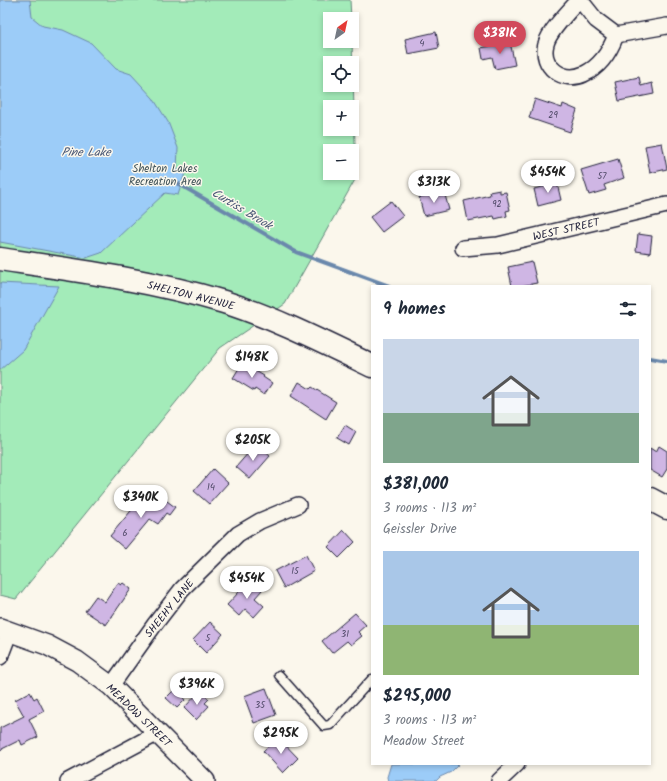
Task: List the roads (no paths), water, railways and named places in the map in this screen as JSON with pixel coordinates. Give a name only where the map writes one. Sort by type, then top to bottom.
[{"type":"main road","name":"SHELTON AVENUE","points":[[0,259],[133,281],[223,302],[270,318],[371,366]]},
{"type":"main road","points":[[651,500],[667,508]]},
{"type":"street","points":[[616,35],[612,45],[600,62],[583,75],[574,77],[557,73],[551,68],[546,60],[546,44],[550,36],[579,0],[596,20],[616,35],[667,26]]},
{"type":"street","name":"WEST STREET","points":[[463,248],[498,244],[667,205]]},
{"type":"street","name":"SHEEHY LANE","points":[[111,686],[182,589],[238,534],[260,521],[298,505]]},
{"type":"street","points":[[0,657],[5,630]]},
{"type":"street","name":"MEADOW STREET","points":[[5,630],[47,645],[77,661],[111,686],[205,781]]},
{"type":"street","points":[[68,781],[158,733]]},
{"type":"street","points":[[499,781],[516,765]]},
{"type":"lane","points":[[279,675],[324,726],[330,725],[371,680]]},
{"type":"water","name":"Pine Lake","points":[[0,0],[30,0],[32,17],[43,26],[63,30],[91,43],[116,69],[131,74],[153,98],[168,122],[178,148],[177,169],[185,173],[178,195],[165,193],[101,253],[86,258],[0,242]]},
{"type":"water","points":[[0,283],[59,286],[23,350],[0,370]]},
{"type":"water","points":[[391,765],[458,765],[451,772],[440,777],[436,781],[388,781],[387,777]]},
{"type":"waterway","name":"Curtiss Brook","points":[[177,183],[296,252],[386,285]]},
{"type":"waterway","name":"Curtiss Brook","points":[[651,358],[667,361]]},
{"type":"park label","name":"Shelton Lakes Recreation Area","points":[[165,174]]}]
